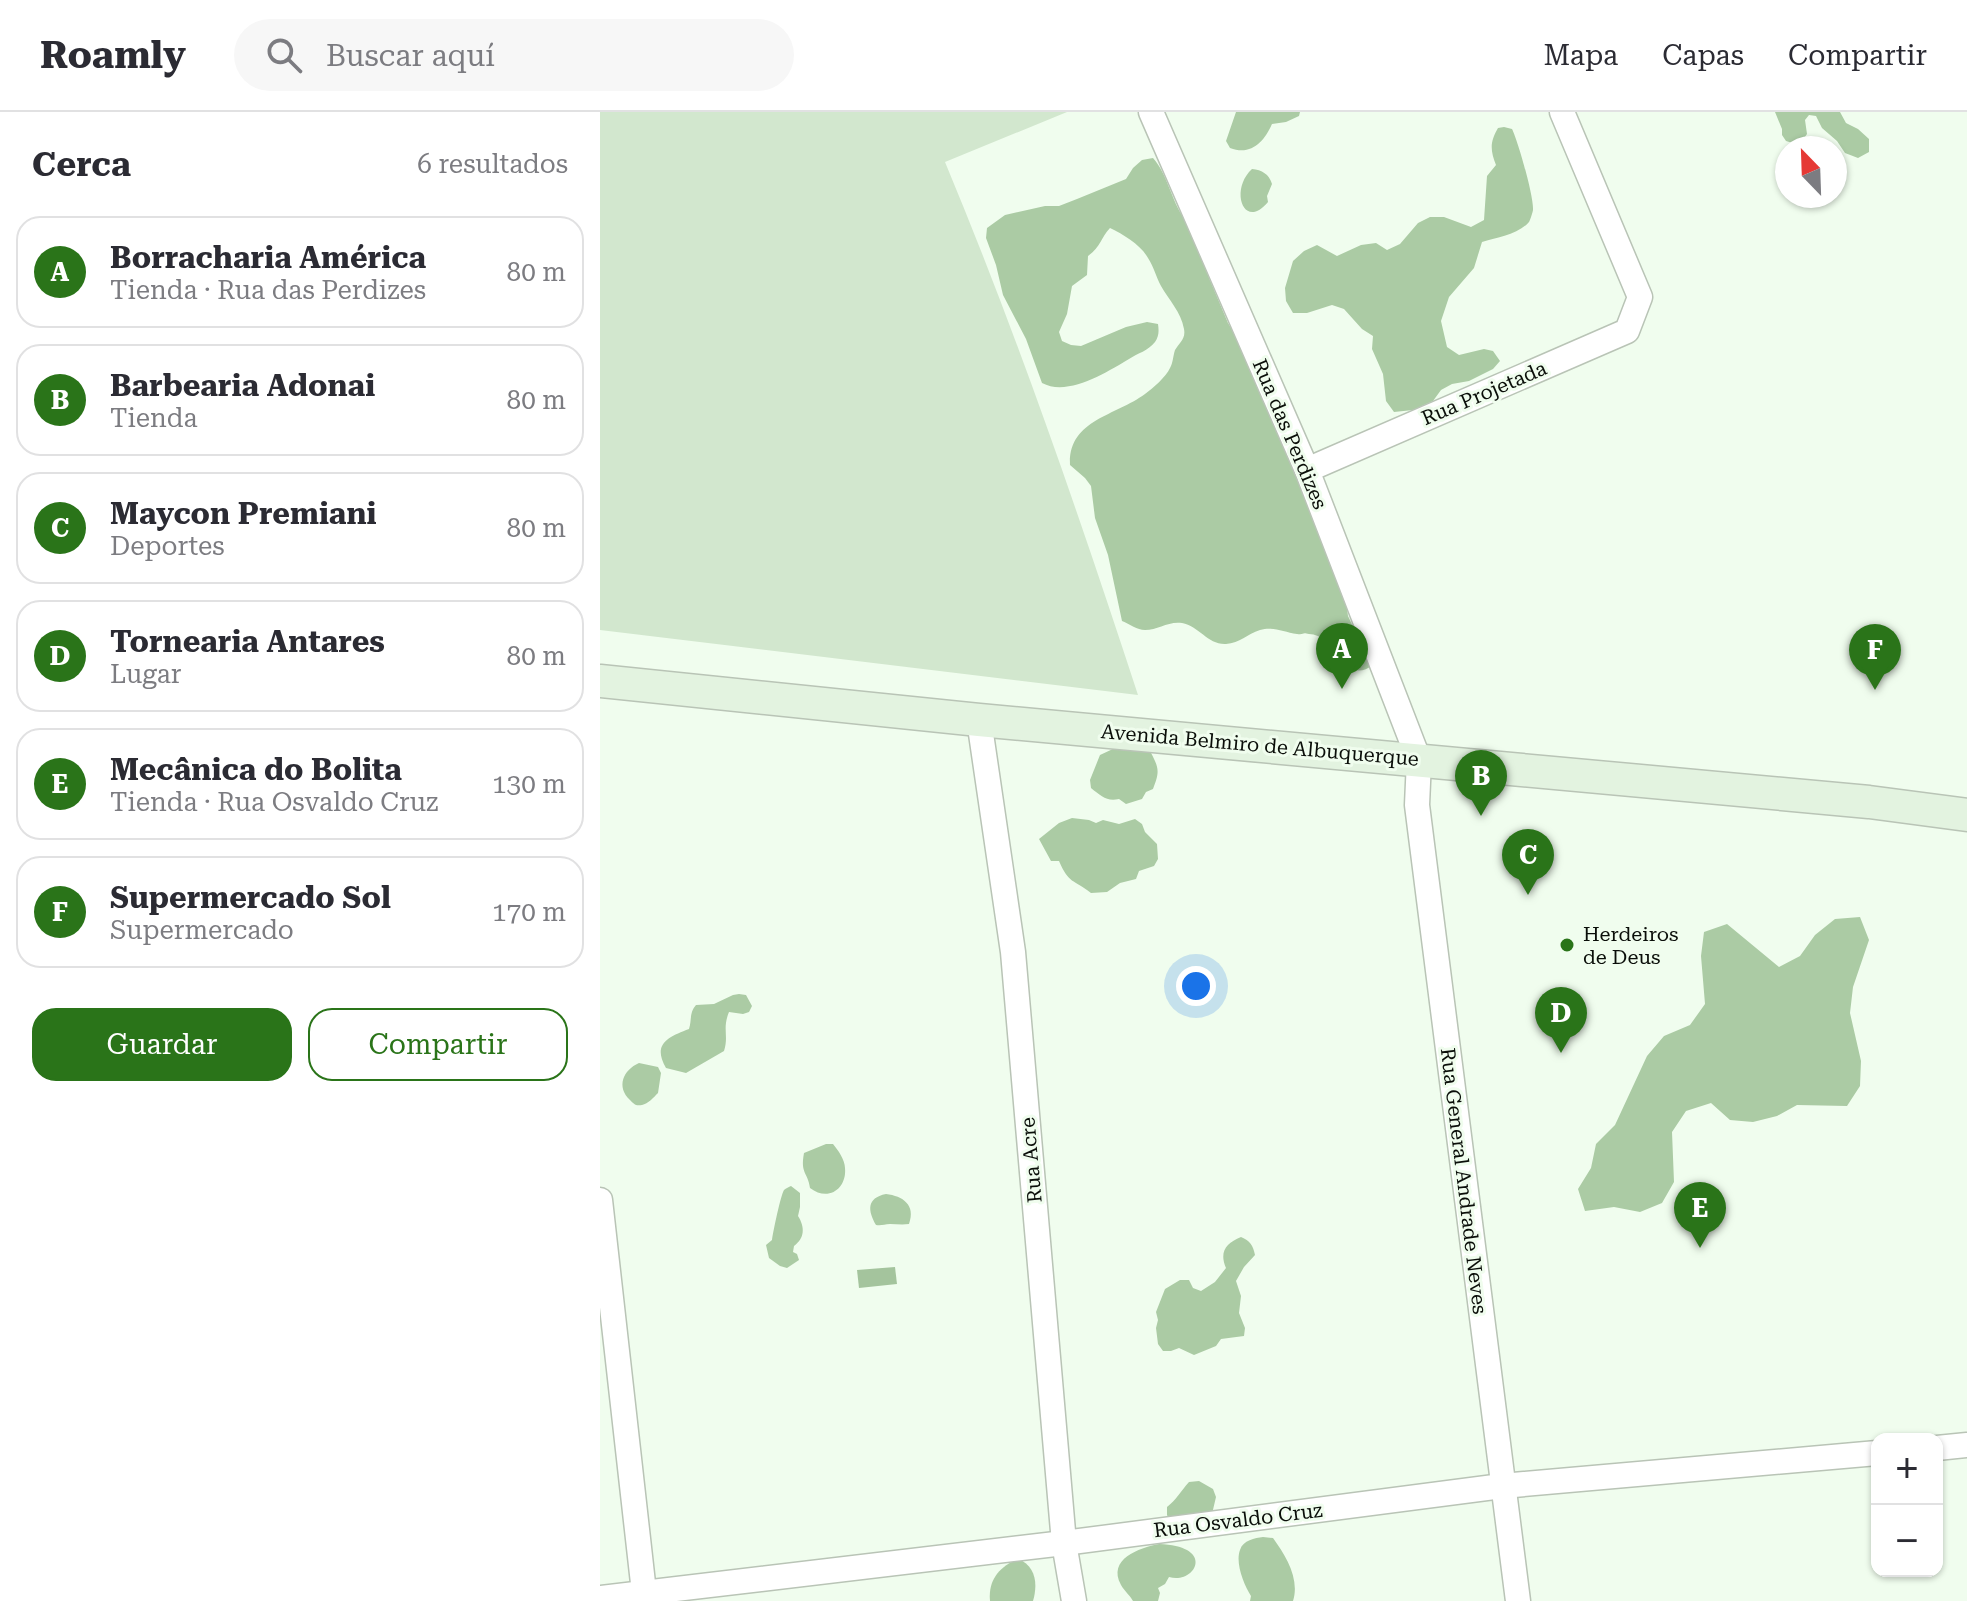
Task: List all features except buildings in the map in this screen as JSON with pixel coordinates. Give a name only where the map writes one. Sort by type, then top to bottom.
[{"type":"main road","name":"Avenida Belmiro de Albuquerque","points":[[600,681],[979,720],[1869,802],[1967,815]]},
{"type":"street","name":"Rua das Perdizes","points":[[1151,112],[1307,470],[1419,760]]},
{"type":"street","name":"Rua Projetada","points":[[1307,470],[1627,331],[1640,297],[1562,112]]},
{"type":"street","name":"Rua Acre","points":[[979,720],[1013,952],[1064,1543],[1074,1601]]},
{"type":"street","name":"Rua General Andrade Neves","points":[[1419,760],[1417,805],[1518,1601]]},
{"type":"street","points":[[600,1200],[644,1597]]},
{"type":"street","points":[[1943,1447],[1967,1445]]},
{"type":"street","name":"Rua Osvaldo Cruz","points":[[600,1598],[644,1597],[1502,1486],[1871,1454]]},
{"type":"shaded area","points":[[600,112],[1067,112],[945,162],[1047,427],[1138,695],[600,630]]},
{"type":"shaded area","points":[[1236,112],[1300,112],[1299,116],[1286,122],[1272,124],[1256,146],[1238,150],[1230,148],[1226,141]]},
{"type":"shaded area","points":[[1775,112],[1840,112],[1846,123],[1869,139],[1869,152],[1858,158],[1847,154],[1847,136],[1831,136],[1822,128],[1816,116],[1809,115],[1805,120],[1806,136],[1783,136]]},
{"type":"shaded area","points":[[1498,128],[1512,129],[1522,156],[1533,210],[1529,222],[1519,230],[1482,242],[1474,268],[1449,297],[1441,321],[1447,347],[1459,355],[1484,349],[1493,351],[1500,361],[1493,369],[1469,381],[1441,390],[1433,401],[1413,410],[1394,412],[1386,401],[1383,374],[1372,349],[1373,336],[1344,309],[1332,305],[1307,313],[1293,313],[1286,301],[1285,288],[1293,261],[1317,245],[1337,256],[1361,245],[1376,243],[1387,250],[1400,244],[1418,223],[1430,217],[1444,217],[1471,227],[1484,220],[1487,176],[1496,165],[1492,142]]},
{"type":"shaded area","points":[[1153,158],[1184,218],[1228,323],[1252,361],[1346,601],[1348,616],[1357,635],[1366,644],[1372,665],[1368,668],[1348,668],[1339,661],[1326,641],[1305,633],[1265,629],[1235,642],[1220,644],[1182,623],[1145,630],[1122,621],[1108,555],[1095,518],[1091,486],[1070,465],[1071,450],[1085,429],[1133,402],[1162,379],[1183,338],[1182,323],[1145,253],[1131,240],[1110,228],[1088,256],[1087,275],[1072,286],[1067,314],[1059,332],[1062,341],[1081,346],[1126,327],[1147,322],[1158,324],[1157,338],[1146,350],[1087,381],[1063,387],[1042,383],[1026,339],[1003,295],[986,238],[987,228],[1005,215],[1059,206],[1126,179],[1142,160]]},
{"type":"shaded area","points":[[1252,169],[1265,173],[1272,184],[1268,202],[1252,212],[1242,204],[1241,187]]},
{"type":"shaded area","points":[[1115,748],[1150,751],[1158,774],[1153,789],[1146,792],[1142,799],[1126,804],[1119,799],[1104,798],[1091,788],[1090,780],[1100,755]]},
{"type":"shaded area","points":[[1072,818],[1119,824],[1135,819],[1157,844],[1158,859],[1154,866],[1139,871],[1136,879],[1120,883],[1107,892],[1091,893],[1069,878],[1059,861],[1051,861],[1039,839],[1059,823]]},
{"type":"shaded area","points":[[1860,917],[1869,940],[1853,987],[1850,1013],[1861,1061],[1860,1086],[1847,1106],[1797,1105],[1777,1116],[1753,1122],[1730,1120],[1711,1103],[1686,1111],[1672,1132],[1674,1182],[1662,1203],[1640,1212],[1614,1207],[1585,1211],[1578,1189],[1591,1168],[1596,1144],[1615,1125],[1647,1056],[1664,1036],[1690,1025],[1705,1004],[1701,956],[1704,932],[1727,924],[1779,967],[1800,956],[1815,935],[1835,919]]},
{"type":"shaded area","points":[[739,994],[746,995],[752,1006],[749,1012],[743,1014],[729,1012],[724,1051],[686,1073],[666,1068],[661,1053],[664,1042],[689,1029],[696,1005],[714,1004]]},
{"type":"shaded area","points":[[639,1063],[658,1067],[661,1073],[658,1093],[649,1102],[636,1105],[626,1095],[622,1084],[625,1074]]},
{"type":"shaded area","points":[[833,1144],[841,1155],[845,1175],[840,1187],[823,1194],[810,1188],[803,1160],[804,1153]]},
{"type":"shaded area","points":[[791,1186],[800,1193],[798,1216],[803,1232],[793,1252],[799,1260],[787,1268],[769,1258],[766,1245],[772,1240],[783,1193]]},
{"type":"shaded area","points":[[886,1194],[906,1203],[911,1212],[909,1224],[876,1225],[870,1206],[875,1199]]},
{"type":"shaded area","points":[[1241,1237],[1251,1244],[1255,1255],[1236,1281],[1241,1296],[1239,1313],[1245,1328],[1244,1336],[1221,1339],[1216,1346],[1194,1355],[1179,1348],[1163,1351],[1158,1344],[1156,1312],[1165,1289],[1180,1280],[1189,1280],[1193,1288],[1201,1291],[1215,1282],[1226,1268],[1223,1257],[1225,1249]]},
{"type":"shaded area","points":[[895,1267],[897,1284],[859,1288],[857,1270]]},
{"type":"shaded area","points":[[1199,1481],[1213,1489],[1216,1497],[1212,1514],[1171,1523],[1167,1507],[1189,1482]]},
{"type":"shaded area","points":[[1263,1537],[1273,1538],[1287,1560],[1295,1584],[1293,1601],[1250,1601],[1251,1596],[1241,1574],[1239,1555],[1246,1542]]},
{"type":"shaded area","points":[[1159,1544],[1189,1551],[1195,1557],[1193,1571],[1187,1576],[1169,1577],[1158,1588],[1158,1601],[1133,1601],[1121,1585],[1118,1568],[1127,1556]]},
{"type":"shaded area","points":[[1018,1559],[1029,1566],[1034,1576],[1033,1601],[990,1601],[996,1575]]},
{"type":"place","name":"Borracharia América","points":[[1342,689]]},
{"type":"place","name":"Supermercado Sol","points":[[1875,690]]},
{"type":"place","name":"Barbearia Adonai","points":[[1481,816]]},
{"type":"place","name":"Maycon Premiani","points":[[1528,895]]},
{"type":"place","name":"Herdeiros de Deus","points":[[1567,945]]},
{"type":"place","name":"Tornearia Antares","points":[[1561,1053]]},
{"type":"place","name":"Mecânica do Bolita","points":[[1700,1248]]}]
